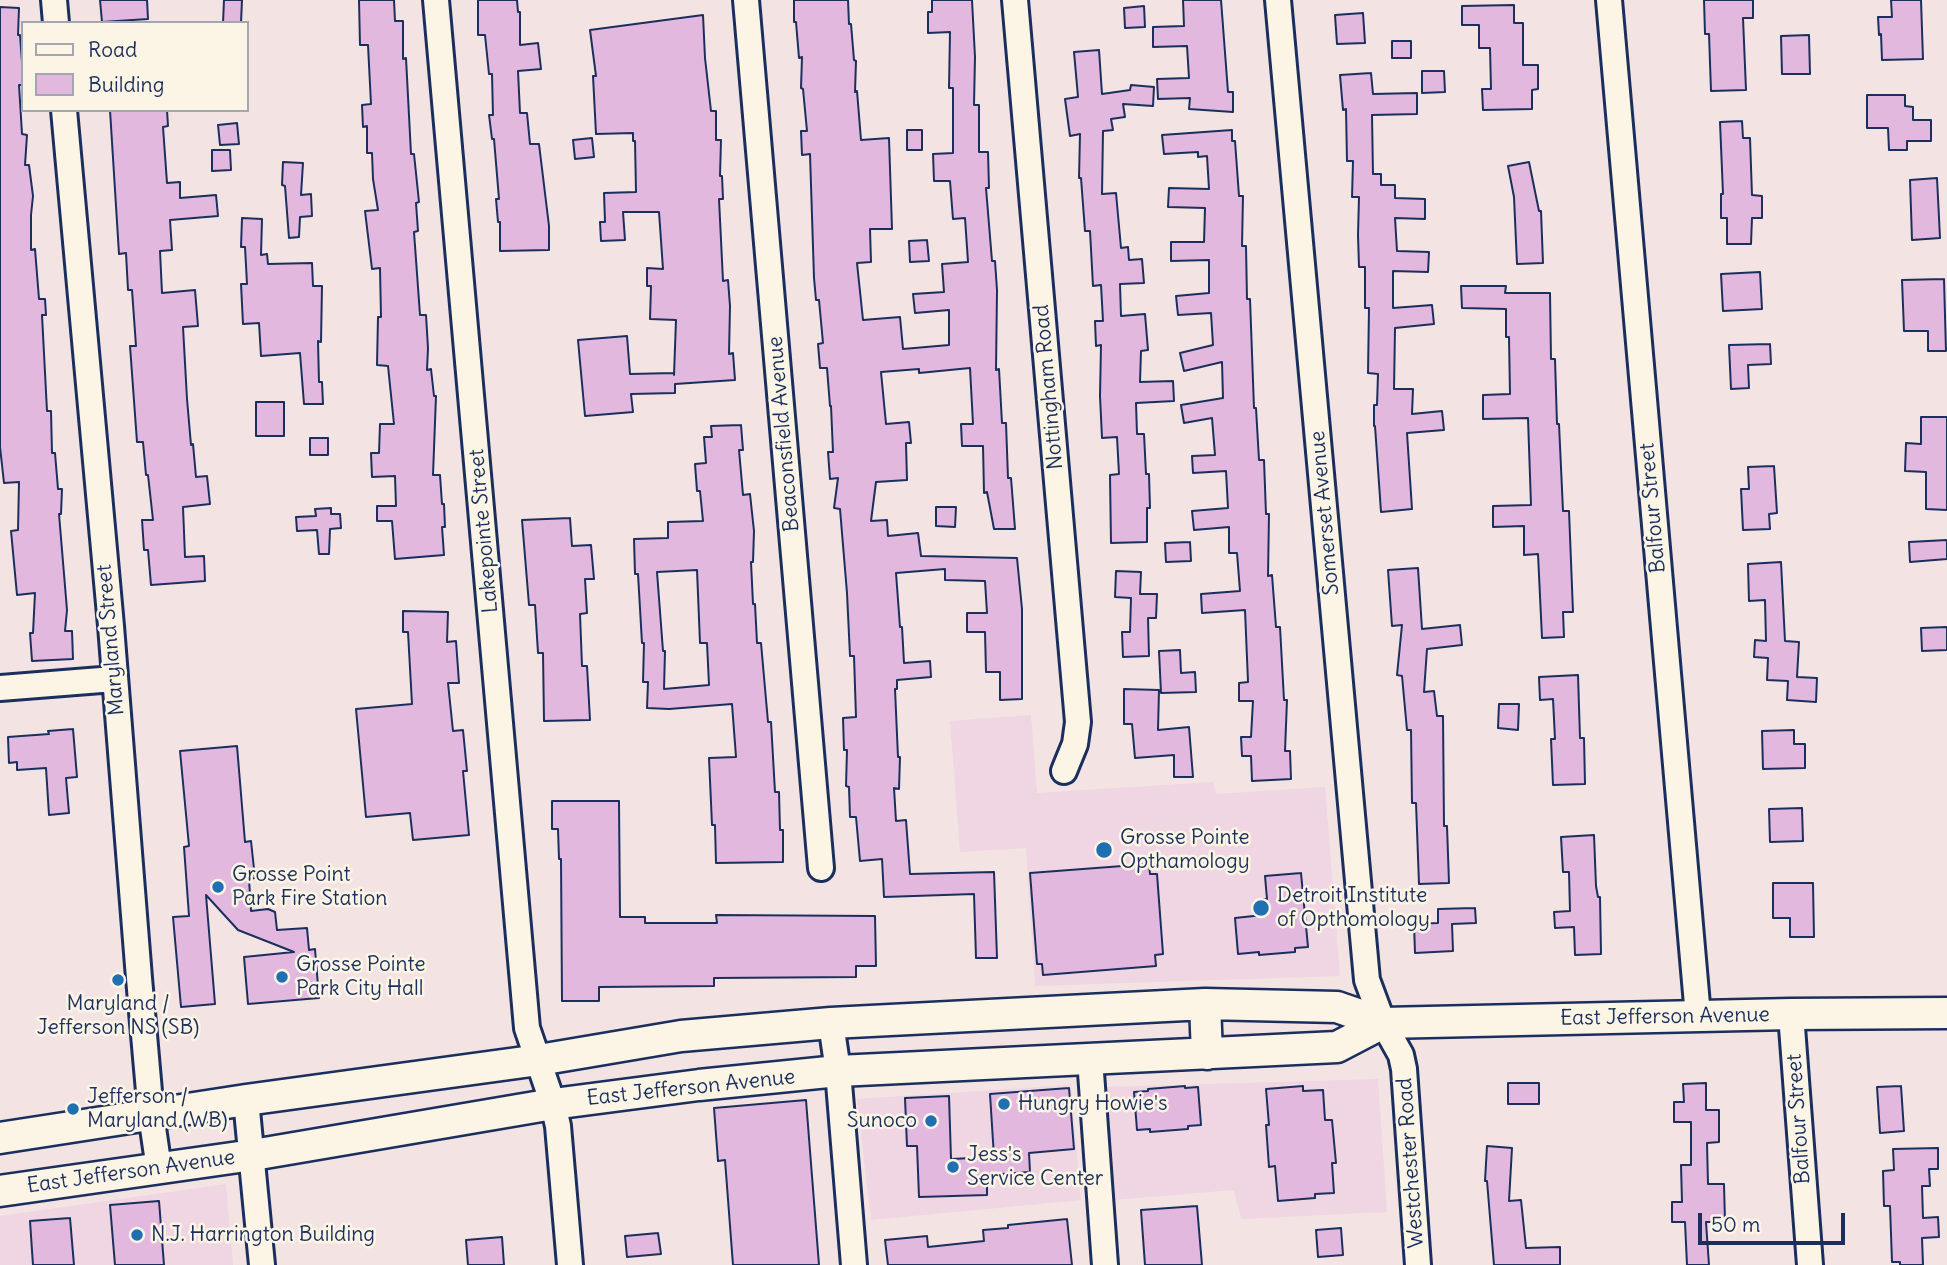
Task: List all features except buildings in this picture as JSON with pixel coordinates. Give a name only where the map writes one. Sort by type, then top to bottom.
[{"type":"main road","name":"East Jefferson Avenue","points":[[0,1138],[246,1100],[538,1060],[681,1036],[831,1023],[1205,1004],[1337,1006],[1383,1023],[1947,1013]]},
{"type":"main road","points":[[1205,1004],[1208,1054]]},
{"type":"main road","name":"East Jefferson Avenue","points":[[0,1191],[253,1155],[553,1104],[699,1085],[838,1071],[1337,1047],[1383,1023]]},
{"type":"street","points":[[54,0],[56,21]]},
{"type":"street","name":"Lakepointe Street","points":[[436,0],[527,1028],[553,1104]]},
{"type":"street","name":"Beaconsfield Avenue","points":[[746,0],[821,868]]},
{"type":"street","name":"Nottingham Road","points":[[1015,0],[1078,722],[1075,744],[1064,771]]},
{"type":"street","name":"Somerset Avenue","points":[[1278,0],[1367,980],[1383,1023]]},
{"type":"street","name":"Balfour Street","points":[[1609,0],[1698,1016]]},
{"type":"street","name":"Maryland Street","points":[[64,112],[151,1114],[159,1169]]},
{"type":"street","points":[[0,688],[114,679]]},
{"type":"street","name":"Balfour Street","points":[[1791,1014],[1810,1265]]},
{"type":"street","points":[[831,1023],[838,1071],[855,1265]]},
{"type":"street","name":"Westchester Road","points":[[1383,1023],[1401,1055],[1404,1069],[1418,1265]]},
{"type":"street","points":[[1090,1059],[1105,1265]]},
{"type":"street","points":[[246,1100],[262,1265]]},
{"type":"street","points":[[553,1104],[558,1126],[570,1265]]},
{"type":"shaded area","points":[[1031,715],[1037,793],[1213,782],[1216,794],[1325,787],[1340,976],[1035,986],[1026,848],[960,852],[950,721]]},
{"type":"shaded area","points":[[1378,1079],[1387,1212],[1241,1219],[1234,1190],[1113,1200],[1106,1087]]},
{"type":"shaded area","points":[[1071,1085],[1081,1200],[871,1220],[857,1099]]},
{"type":"shaded area","points":[[226,1184],[233,1265],[0,1265],[0,1216]]},
{"type":"place","name":"Grosse Pointe Opthamology","points":[[1104,850]]},
{"type":"place","name":"Grosse Point Park Fire Station","points":[[218,887]]},
{"type":"place","name":"Detroit Institute of Opthomology","points":[[1261,908]]},
{"type":"place","name":"Grosse Pointe Park City Hall","points":[[282,977]]},
{"type":"place","name":"Maryland / Jefferson NS (SB)","points":[[118,980]]},
{"type":"place","name":"Hungry Howie's","points":[[1004,1104]]},
{"type":"place","name":"Jefferson / Maryland (WB)","points":[[73,1109]]},
{"type":"place","name":"Sunoco","points":[[931,1121]]},
{"type":"place","name":"Jess's Service Center","points":[[953,1167]]},
{"type":"place","name":"N.J. Harrington Building","points":[[137,1235]]}]
